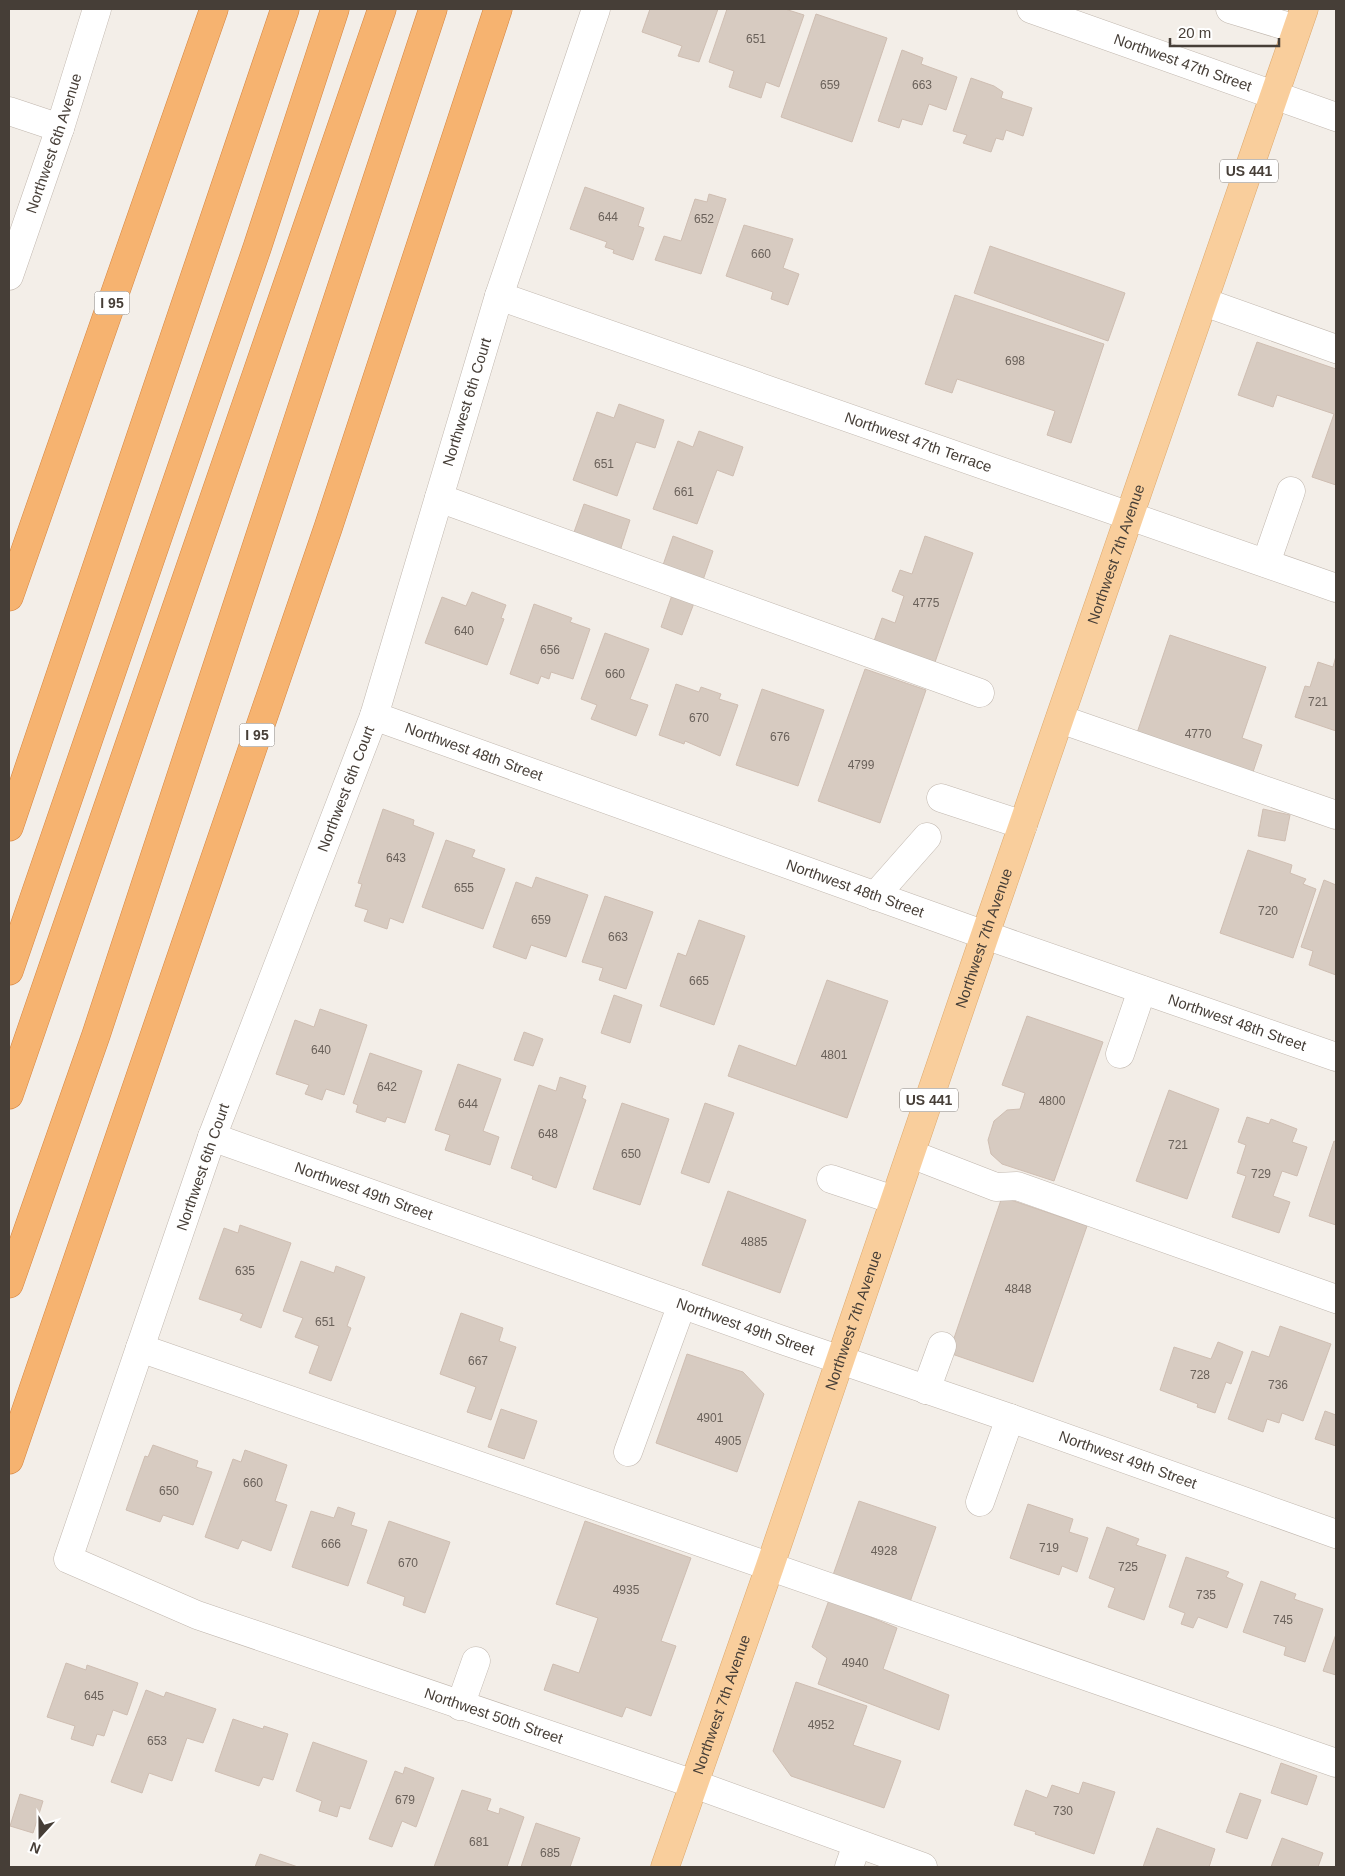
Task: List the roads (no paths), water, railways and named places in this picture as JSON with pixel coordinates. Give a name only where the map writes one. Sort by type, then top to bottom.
[{"type":"highway","name":"I 95","points":[[9,597],[214,9]]},
{"type":"highway","points":[[9,827],[285,9]]},
{"type":"highway","points":[[9,971],[257,248],[335,9]]},
{"type":"highway","points":[[9,1095],[382,9]]},
{"type":"highway","points":[[9,1284],[99,1025],[433,9]]},
{"type":"highway","name":"I 95","points":[[9,1460],[328,528],[498,9]]},
{"type":"main road","name":"Northwest 7th Avenue","points":[[665,1867],[1300,19]]},
{"type":"street","name":"Northwest 6th Avenue","points":[[9,276],[60,128],[97,9]]},
{"type":"street","name":"Northwest 6th Court","points":[[68,1559],[212,1137],[374,716],[499,296],[596,9]]},
{"type":"street","name":"Northwest 47th Street","points":[[1031,9],[1336,116]]},
{"type":"street","points":[[1230,9],[1300,19]]},
{"type":"street","points":[[9,111],[60,128]]},
{"type":"street","name":"Northwest 47th Terrace","points":[[499,296],[1336,588]]},
{"type":"street","points":[[1204,302],[1336,349]]},
{"type":"street","points":[[1266,563],[1291,491]]},
{"type":"street","points":[[439,498],[980,693]]},
{"type":"street","name":"Northwest 48th Street","points":[[374,716],[985,935],[1336,1057]]},
{"type":"street","points":[[1060,718],[1336,815]]},
{"type":"street","points":[[941,798],[1023,825]]},
{"type":"street","points":[[875,896],[927,837]]},
{"type":"street","points":[[1120,1054],[1142,990]]},
{"type":"street","name":"Northwest 49th Street","points":[[212,1137],[1336,1534]]},
{"type":"street","points":[[911,1154],[996,1187],[1017,1186],[1336,1299]]},
{"type":"street","points":[[831,1179],[894,1200]]},
{"type":"street","points":[[628,1452],[682,1304]]},
{"type":"street","points":[[926,1390],[942,1346]]},
{"type":"street","points":[[140,1348],[1336,1763]]},
{"type":"street","points":[[980,1502],[1010,1418]]},
{"type":"street","name":"Northwest 50th Street","points":[[68,1559],[197,1615],[694,1784],[853,1856],[923,1867]]},
{"type":"street","points":[[460,1706],[476,1660]]}]
